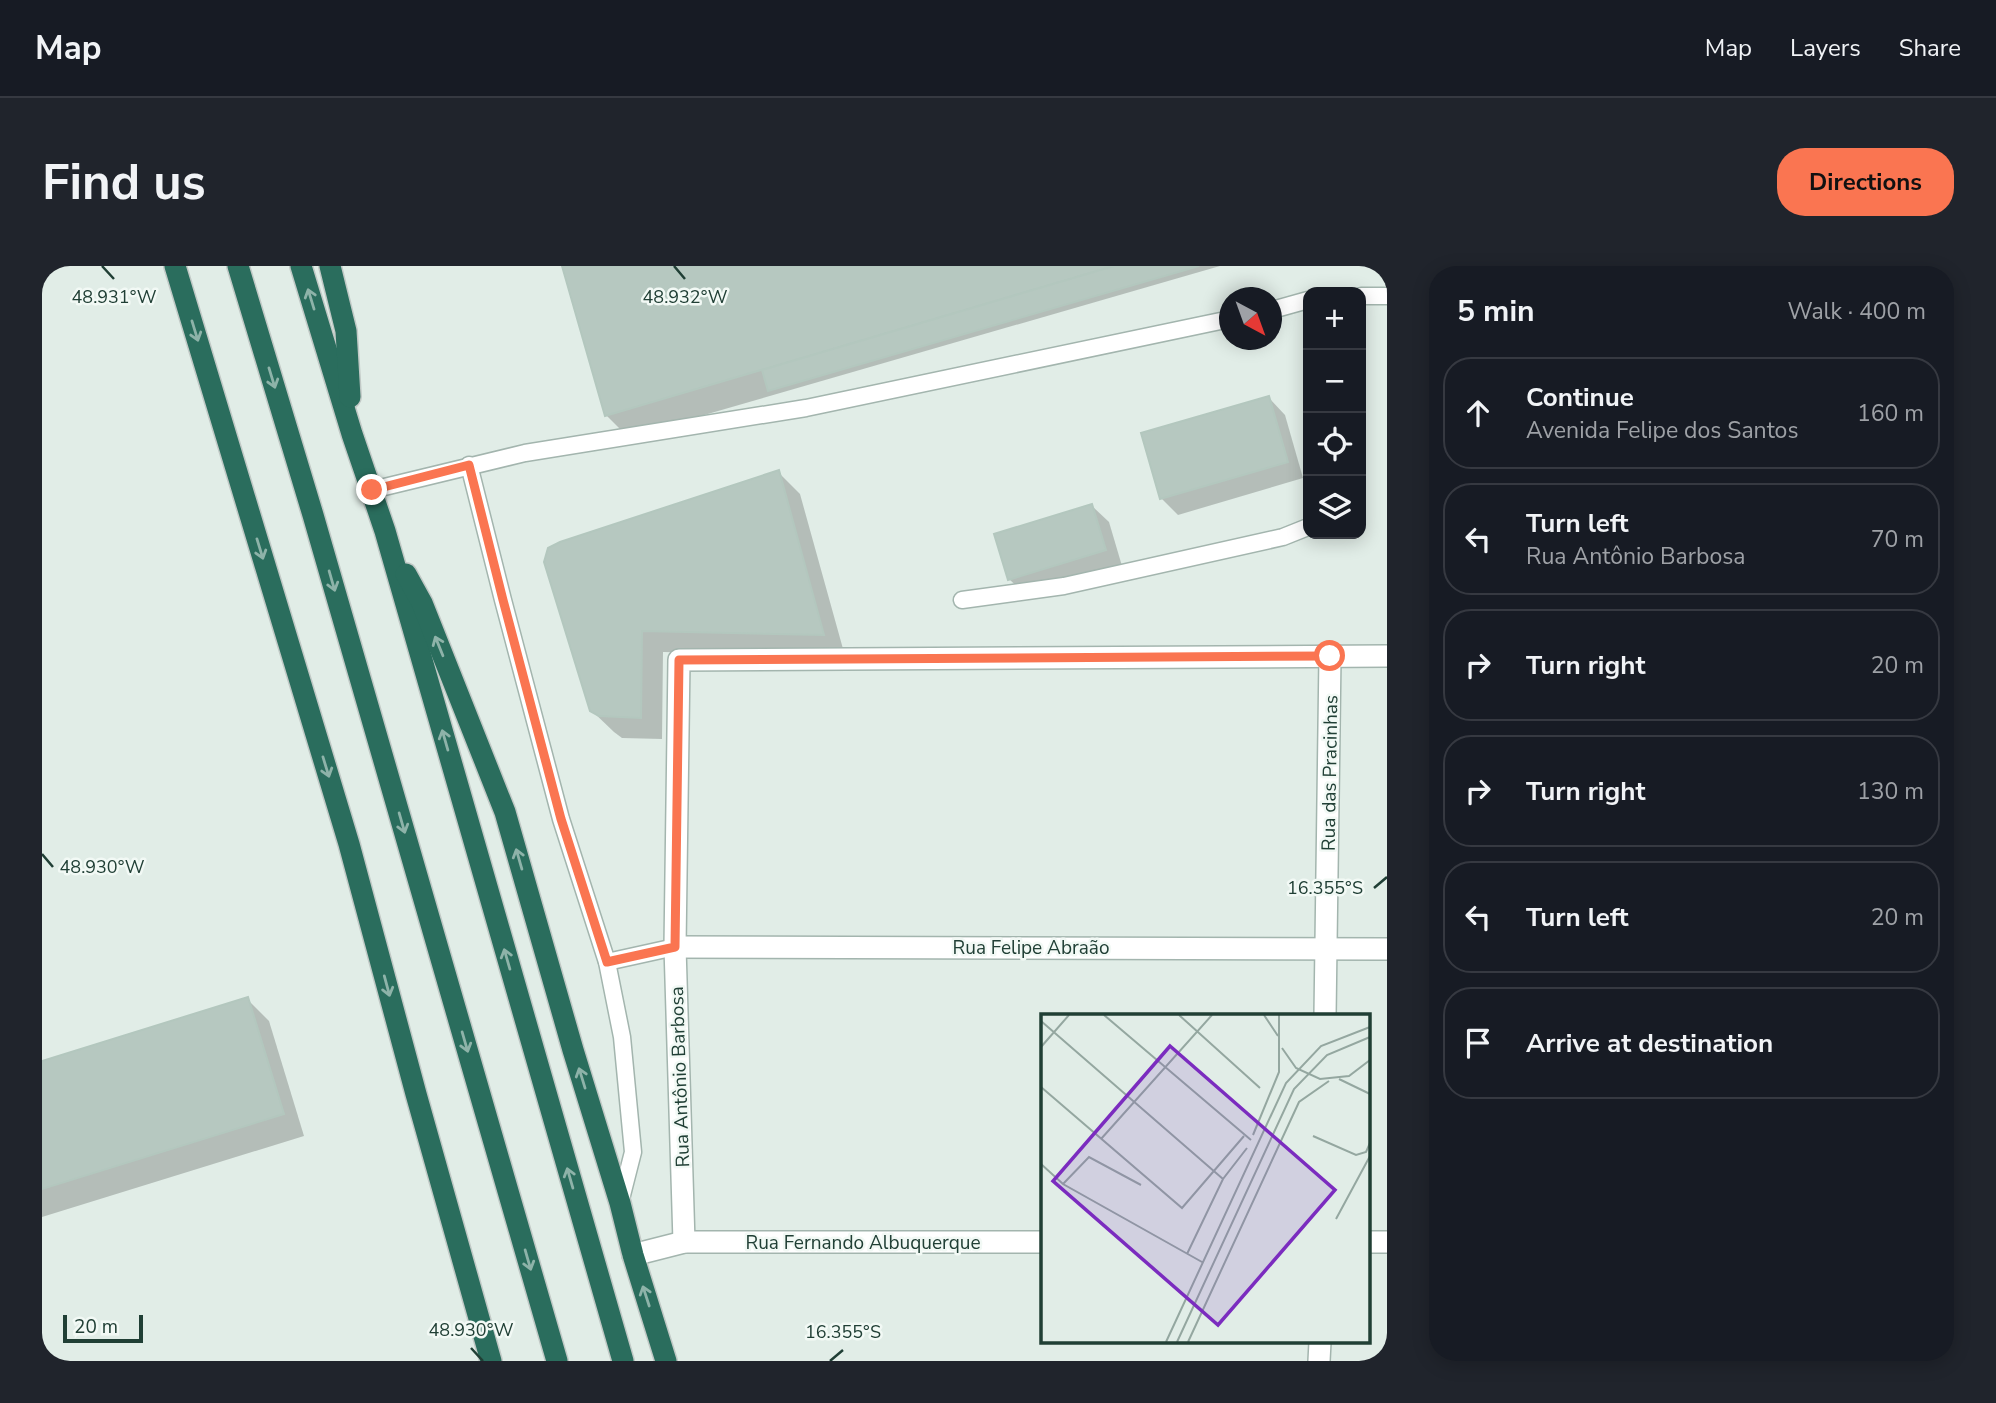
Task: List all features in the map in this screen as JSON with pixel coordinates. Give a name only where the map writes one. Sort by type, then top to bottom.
[{"type":"highway","points":[[175,266],[349,844],[491,1361]]},
{"type":"highway","points":[[238,266],[313,515],[557,1361]]},
{"type":"highway","points":[[301,266],[352,434],[372,490],[623,1361]]},
{"type":"highway","points":[[330,266],[346,331],[352,434]]},
{"type":"highway","points":[[384,531],[422,603],[505,812],[620,1203],[632,1255],[666,1361]]},
{"type":"street","points":[[1330,656],[1387,656]]},
{"type":"street","name":"Rua Antônio Barbosa","points":[[684,1242],[675,947],[679,660],[1330,656]]},
{"type":"street","name":"Rua das Pracinhas","points":[[1325,1014],[1330,656]]},
{"type":"street","name":"Rua Felipe Abraão","points":[[675,947],[1387,948]]},
{"type":"street","name":"Rua Fernando Albuquerque","points":[[632,1255],[684,1242],[1041,1242]]},
{"type":"lane","points":[[1366,296],[1387,296]]},
{"type":"lane","points":[[1282,307],[1303,301]]},
{"type":"lane","points":[[372,490],[469,465],[539,451],[806,408],[1219,321]]},
{"type":"lane","points":[[469,465],[561,819],[607,962],[622,1037],[633,1152],[620,1203]]},
{"type":"lane","points":[[962,600],[1064,586],[1283,537],[1303,529]]},
{"type":"lane","points":[[607,962],[675,947]]},
{"type":"building","points":[[562,266],[1114,266],[605,416]]},
{"type":"building","points":[[1114,266],[1199,266],[768,391],[762,370]]},
{"type":"building","points":[[1269,396],[1288,462],[1160,499],[1141,433]]},
{"type":"building","points":[[779,470],[824,635],[642,631],[641,718],[599,716],[590,711],[544,562],[548,548]]},
{"type":"building","points":[[1092,504],[1106,550],[1008,580],[994,534]]},
{"type":"building","points":[[248,997],[284,1114],[42,1189],[42,1061]]},
{"type":"route","points":[[372,490],[469,465],[561,819],[607,962],[675,947],[679,660],[1330,656]]}]
